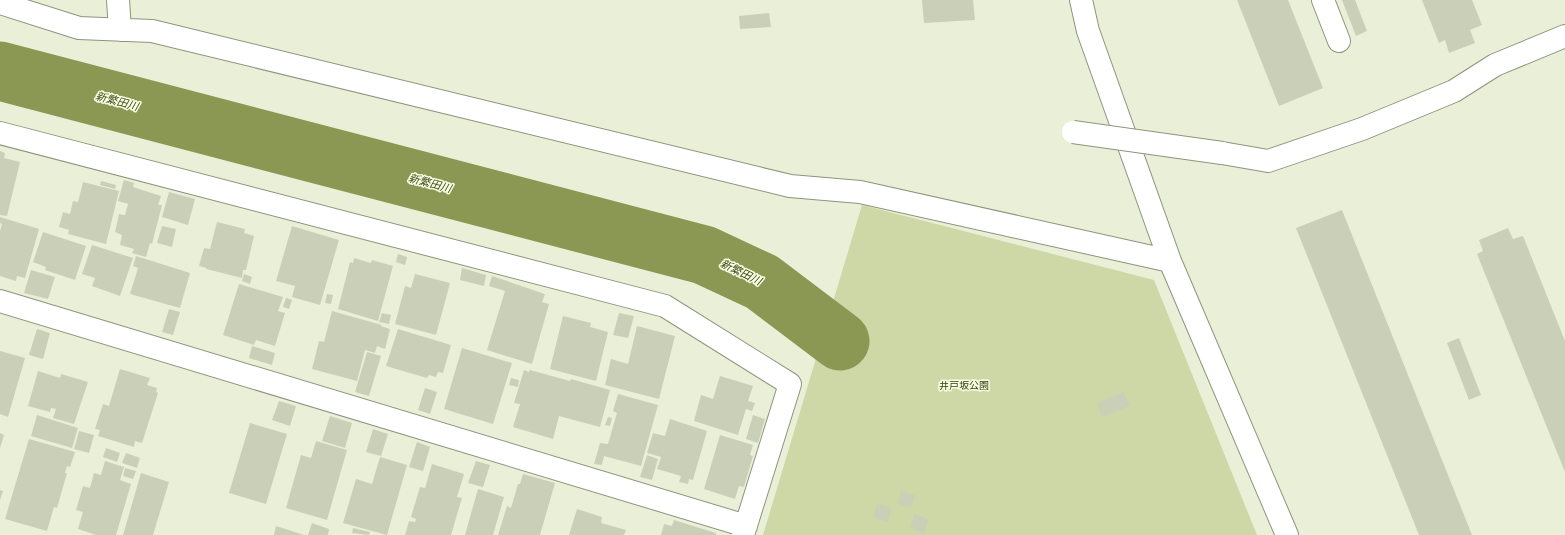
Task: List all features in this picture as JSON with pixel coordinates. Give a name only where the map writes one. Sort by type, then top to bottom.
[{"type":"street","points":[[118,0],[120,30]]},
{"type":"street","points":[[1081,0],[1088,31],[1170,261],[1287,535]]},
{"type":"street","points":[[1323,0],[1339,41]]},
{"type":"street","points":[[0,3],[79,28],[152,31],[790,186],[860,192],[1170,261]]},
{"type":"street","points":[[1073,132],[1268,161],[1354,131],[1454,91],[1495,66],[1565,36]]},
{"type":"street","points":[[0,133],[665,306],[790,384],[745,530],[0,301]]},
{"type":"green space","name":"井戸坂公園","points":[[862,205],[1154,280],[1257,535],[763,535]]},
{"type":"building","points":[[922,0],[973,0],[975,20],[924,23]]},
{"type":"building","points":[[1237,0],[1288,0],[1323,88],[1279,106]]},
{"type":"building","points":[[1342,0],[1355,0],[1367,31],[1356,36]]},
{"type":"building","points":[[1422,0],[1472,0],[1482,25],[1470,30],[1475,43],[1449,53],[1445,40],[1439,43]]},
{"type":"building","points":[[769,13],[771,27],[740,29],[739,16]]},
{"type":"building","points":[[0,151],[5,153],[4,158],[20,162],[7,216],[0,215]]},
{"type":"building","points":[[124,180],[134,183],[133,187],[161,196],[158,205],[162,205],[152,244],[150,243],[146,257],[132,253],[134,249],[120,245],[122,235],[115,232],[119,214],[125,215],[128,204],[118,201]]},
{"type":"building","points":[[101,181],[116,185],[115,189],[100,185]]},
{"type":"building","points":[[83,182],[119,191],[106,244],[68,234],[69,230],[59,227],[63,212],[70,214],[73,201],[78,202]]},
{"type":"building","points":[[169,192],[195,199],[188,225],[162,217]]},
{"type":"building","points":[[1342,210],[1472,535],[1419,535],[1296,228]]},
{"type":"building","points":[[0,217],[39,229],[25,278],[17,276],[16,281],[0,276],[0,231],[2,224],[0,223]]},
{"type":"building","points":[[217,222],[245,229],[244,233],[254,236],[246,270],[243,270],[242,278],[199,266],[204,248],[210,249]]},
{"type":"building","points":[[162,226],[176,229],[172,247],[157,243]]},
{"type":"building","points":[[292,226],[339,240],[320,305],[292,297],[295,286],[276,281]]},
{"type":"building","points":[[1508,228],[1513,239],[1523,236],[1565,341],[1565,472],[1477,254],[1483,251],[1479,240]]},
{"type":"building","points":[[43,232],[86,246],[75,280],[45,270],[46,267],[33,262]]},
{"type":"building","points":[[92,245],[133,258],[120,296],[92,286],[95,278],[82,274]]},
{"type":"building","points":[[398,254],[407,257],[405,265],[396,262]]},
{"type":"building","points":[[136,256],[190,273],[180,308],[130,294],[138,268],[133,266]]},
{"type":"building","points":[[354,258],[371,263],[372,260],[393,266],[378,321],[338,309],[350,262],[353,263]]},
{"type":"building","points":[[462,268],[486,275],[484,286],[460,280]]},
{"type":"building","points":[[31,270],[55,277],[48,299],[24,293]]},
{"type":"building","points":[[244,274],[252,277],[250,284],[242,281]]},
{"type":"building","points":[[415,274],[450,283],[436,335],[395,324],[405,286],[411,288]]},
{"type":"building","points":[[492,276],[545,294],[542,302],[549,304],[532,364],[487,350],[505,291],[489,286]]},
{"type":"building","points":[[239,284],[283,297],[278,311],[285,313],[275,346],[256,340],[254,345],[223,335]]},
{"type":"building","points":[[327,294],[333,295],[331,304],[325,303]]},
{"type":"building","points":[[286,298],[292,300],[289,309],[283,307]]},
{"type":"building","points":[[169,309],[180,312],[173,335],[162,332]]},
{"type":"building","points":[[332,311],[382,325],[381,326],[390,329],[385,349],[377,346],[375,353],[365,350],[357,381],[312,369],[319,341],[324,342]]},
{"type":"building","points":[[382,313],[391,315],[389,324],[379,322]]},
{"type":"building","points":[[619,313],[634,316],[628,338],[613,335]]},
{"type":"building","points":[[563,316],[591,323],[590,327],[608,332],[596,381],[550,369]]},
{"type":"building","points":[[637,326],[675,336],[659,399],[605,385],[611,359],[628,364]]},
{"type":"building","points":[[37,329],[50,333],[43,359],[29,355]]},
{"type":"building","points":[[398,329],[451,345],[443,373],[438,372],[436,377],[429,375],[427,378],[386,366]]},
{"type":"building","points":[[1459,338],[1481,395],[1469,400],[1447,343]]},
{"type":"building","points":[[252,346],[275,353],[272,365],[249,358]]},
{"type":"building","points":[[462,348],[512,363],[493,424],[444,409]]},
{"type":"building","points":[[0,351],[25,358],[8,417],[0,414]]},
{"type":"building","points":[[367,352],[381,356],[369,396],[355,392]]},
{"type":"building","points":[[120,369],[150,378],[147,385],[157,388],[156,392],[158,393],[142,443],[135,441],[134,447],[98,436],[100,430],[95,429],[103,404],[109,406]]},
{"type":"building","points":[[524,370],[529,372],[530,370],[570,381],[571,379],[610,390],[600,427],[559,416],[553,439],[513,427],[520,404],[514,403]]},
{"type":"building","points":[[38,371],[60,378],[61,374],[88,382],[74,424],[53,418],[56,409],[51,408],[50,412],[28,406]]},
{"type":"building","points":[[720,376],[753,386],[748,401],[755,403],[752,411],[746,409],[738,435],[694,421],[701,395],[713,399]]},
{"type":"building","points":[[511,378],[519,380],[518,387],[509,385]]},
{"type":"building","points":[[425,388],[437,392],[430,414],[418,410]]},
{"type":"building","points":[[1124,392],[1130,406],[1102,417],[1097,403]]},
{"type":"building","points":[[618,394],[658,405],[641,466],[604,456],[602,465],[594,464],[600,443],[608,444],[617,413],[613,411]]},
{"type":"building","points":[[279,401],[296,406],[290,426],[272,420]]},
{"type":"building","points":[[37,415],[78,428],[72,448],[31,436]]},
{"type":"building","points":[[753,415],[765,419],[758,443],[746,439]]},
{"type":"building","points":[[330,416],[352,423],[345,448],[322,441]]},
{"type":"building","points":[[608,417],[612,418],[610,426],[605,425]]},
{"type":"building","points":[[670,419],[707,431],[693,480],[689,479],[688,484],[679,482],[681,476],[657,469],[661,457],[647,453],[653,433],[665,436]]},
{"type":"building","points":[[250,423],[287,434],[266,504],[229,493]]},
{"type":"building","points":[[373,429],[388,434],[381,456],[366,452]]},
{"type":"building","points":[[79,431],[94,435],[89,453],[74,449]]},
{"type":"building","points":[[0,433],[4,435],[0,448]]},
{"type":"building","points":[[720,435],[753,445],[750,455],[753,456],[744,487],[739,486],[735,499],[704,489]]},
{"type":"building","points":[[29,439],[75,452],[70,467],[67,466],[65,473],[67,473],[57,508],[54,507],[47,531],[5,519]]},
{"type":"building","points":[[316,441],[347,450],[327,520],[286,508],[301,455],[311,458]]},
{"type":"building","points":[[417,442],[430,447],[423,471],[409,467]]},
{"type":"building","points":[[106,448],[120,453],[117,462],[103,457]]},
{"type":"building","points":[[126,453],[140,458],[137,468],[122,463]]},
{"type":"building","points":[[647,455],[658,459],[652,480],[640,477]]},
{"type":"building","points":[[380,457],[407,465],[387,535],[343,523],[356,479],[372,484]]},
{"type":"building","points":[[105,461],[124,467],[120,480],[131,484],[116,535],[96,535],[78,529],[83,512],[76,510],[83,486],[90,488],[94,473],[101,475]]},
{"type":"building","points":[[476,461],[490,465],[483,487],[468,483]]},
{"type":"building","points":[[432,464],[464,474],[457,497],[462,498],[451,535],[405,535],[409,521],[415,522],[416,519],[411,517],[420,487],[425,488]]},
{"type":"building","points":[[125,468],[136,471],[133,479],[123,476]]},
{"type":"building","points":[[141,473],[169,482],[153,535],[123,535]]},
{"type":"building","points":[[523,474],[555,483],[540,535],[498,535],[507,506],[511,508],[518,484],[520,484]]},
{"type":"building","points":[[478,489],[504,497],[493,535],[465,535]]},
{"type":"building","points":[[0,490],[3,491],[0,500]]},
{"type":"building","points":[[901,491],[915,495],[911,508],[898,504]]},
{"type":"building","points":[[877,504],[892,508],[887,522],[873,517]]},
{"type":"building","points":[[577,509],[602,517],[601,523],[626,530],[624,535],[569,535]]},
{"type":"building","points":[[914,514],[929,519],[924,533],[910,528]]},
{"type":"building","points":[[674,520],[716,533],[716,535],[661,535],[664,524],[672,526]]},
{"type":"building","points":[[312,523],[329,529],[328,535],[308,535]]},
{"type":"building","points":[[276,526],[304,535],[274,535]]},
{"type":"building","points":[[353,528],[370,532],[369,535],[352,533]]},
{"type":"waterway","name":"新繁田川","points":[[0,71],[704,255],[762,282],[840,341]]}]
